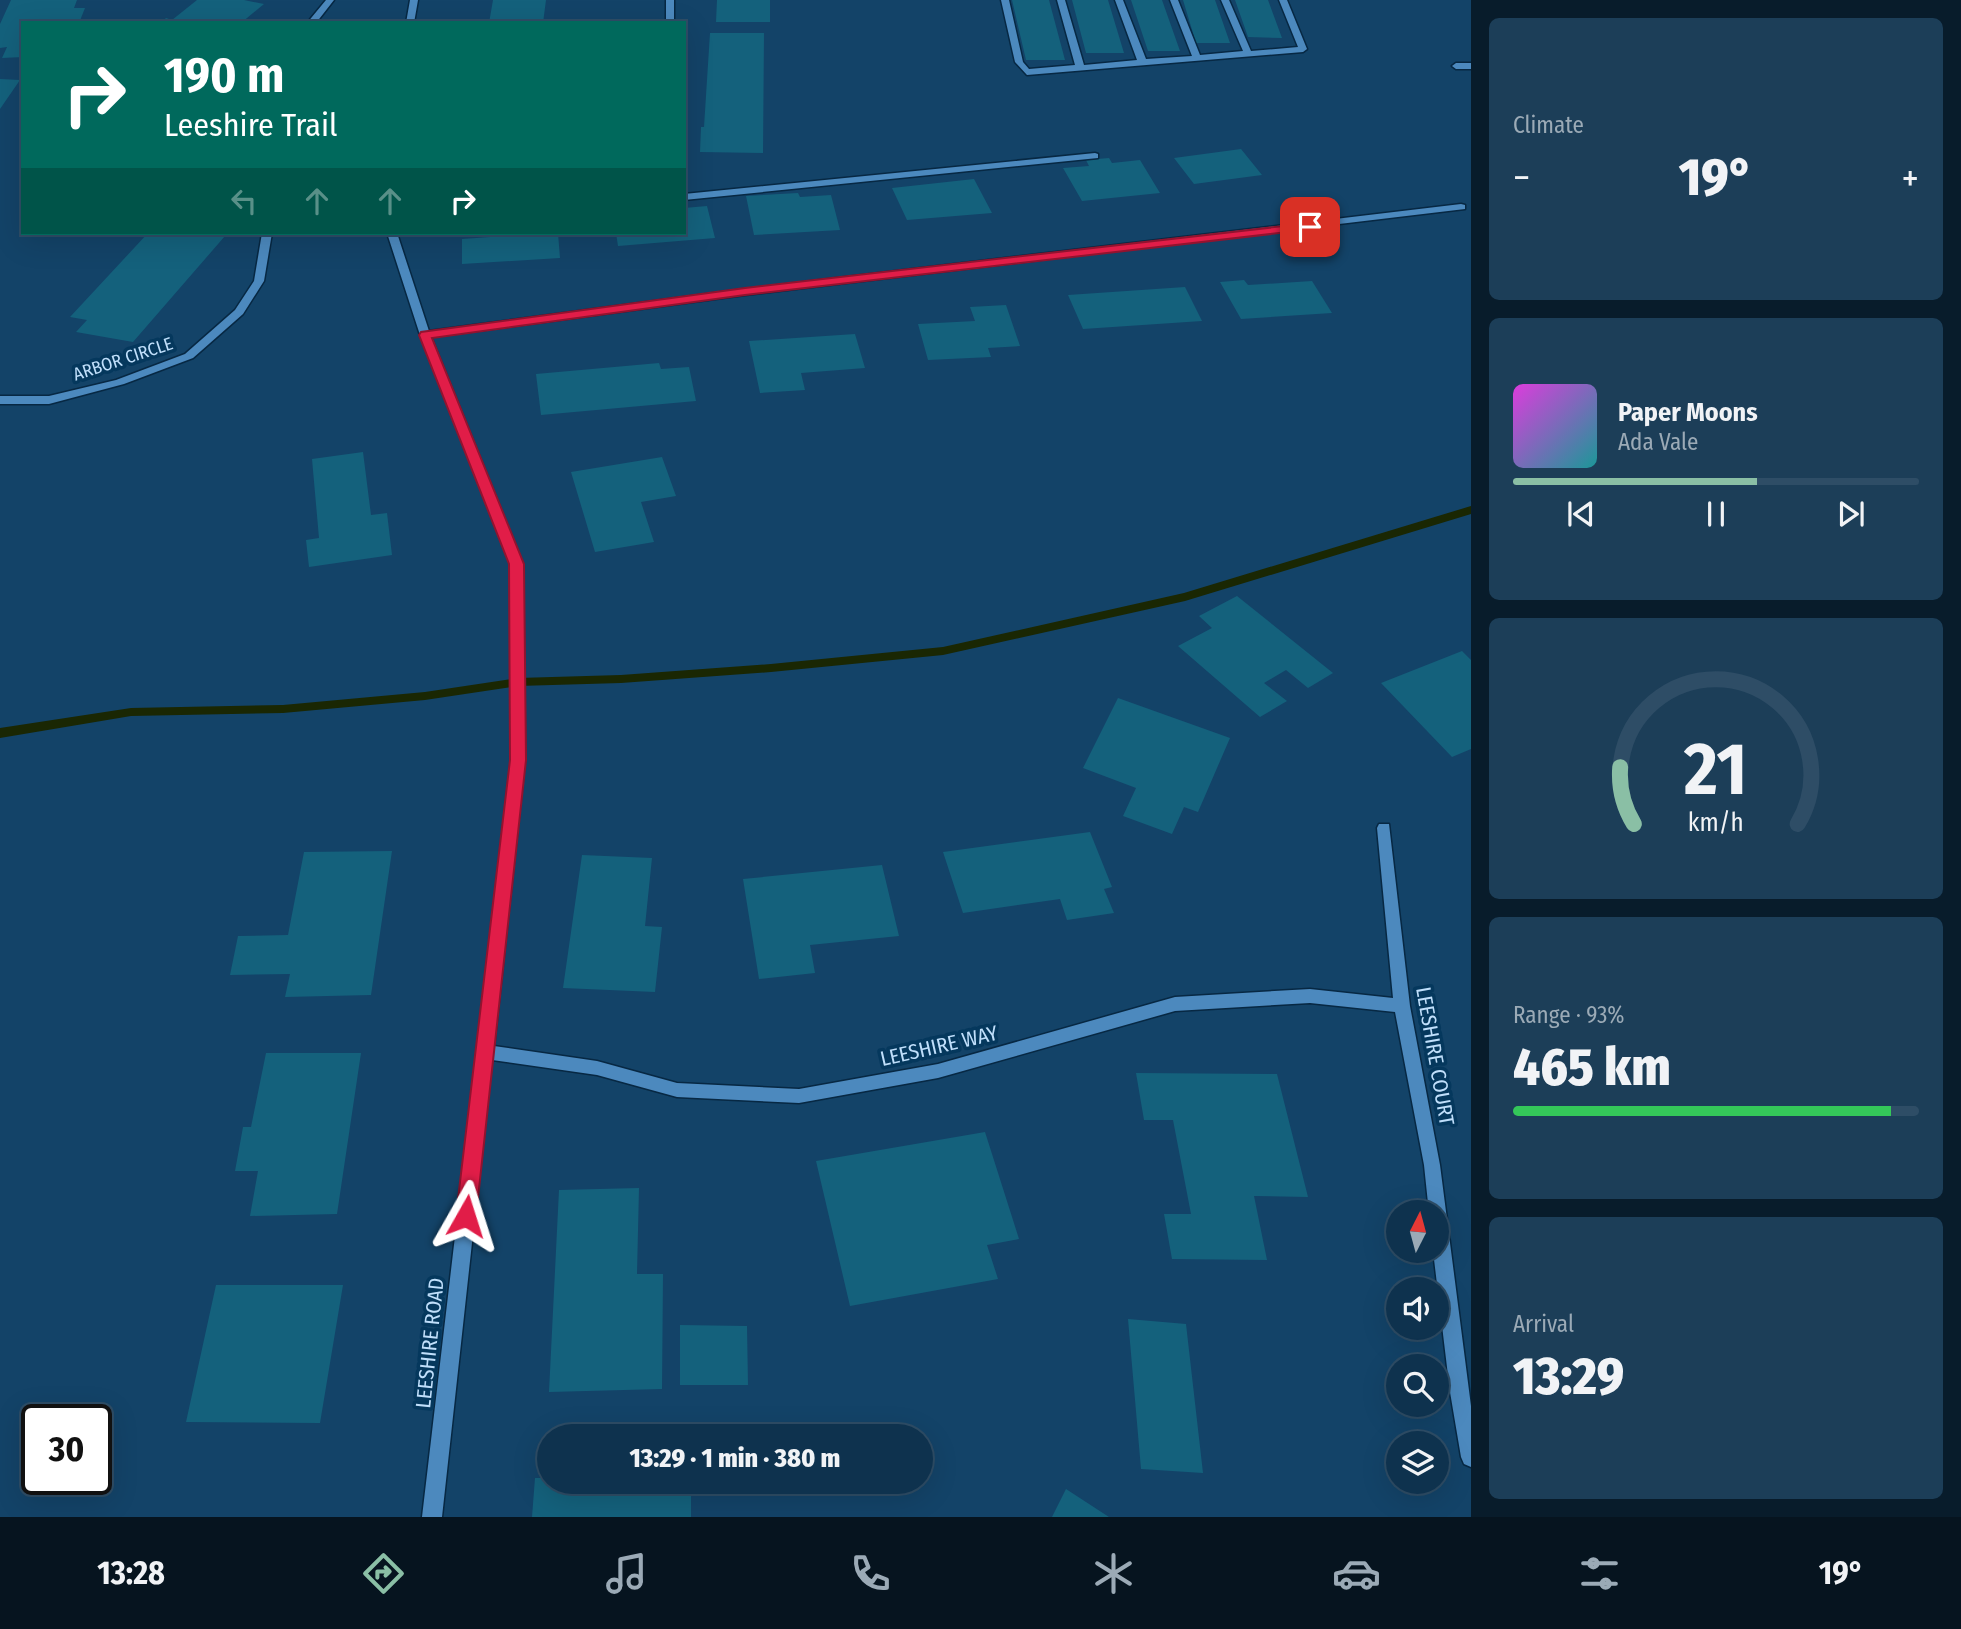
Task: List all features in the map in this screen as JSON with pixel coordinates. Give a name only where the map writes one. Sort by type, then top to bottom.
[{"type":"street","points":[[313,21],[330,0]]},
{"type":"street","points":[[410,21],[414,0]]},
{"type":"street","points":[[670,0],[670,21]]},
{"type":"street","points":[[1005,0],[1019,62],[1027,72],[1303,49],[1283,0]]},
{"type":"street","points":[[1062,0],[1080,67]]},
{"type":"street","points":[[1119,0],[1142,62]]},
{"type":"street","points":[[1174,0],[1197,58]]},
{"type":"street","points":[[1225,0],[1248,53]]},
{"type":"street","points":[[1455,66],[1471,66]]},
{"type":"street","points":[[686,197],[1095,156]]},
{"type":"street","points":[[425,335],[745,292],[1466,206]]},
{"type":"street","name":"ARBOR CIRCLE","points":[[0,400],[49,400],[120,382],[189,356],[239,312],[259,281],[267,235]]},
{"type":"street","name":"LEESHIRE ROAD","points":[[393,235],[425,335],[517,564],[518,760],[432,1517]]},
{"type":"street","name":"LEESHIRE COURT","points":[[1384,828],[1402,1006],[1432,1165],[1459,1392],[1471,1457]]},
{"type":"street","name":"LEESHIRE WAY","points":[[485,1052],[597,1068],[677,1090],[799,1096],[938,1071],[1175,1004],[1310,996],[1402,1006]]},
{"type":"building","points":[[11,0],[77,0],[74,8],[85,8],[80,21],[21,21],[21,57],[2,58],[7,47],[0,48],[0,24]]},
{"type":"building","points":[[197,0],[244,0],[264,4],[243,21],[163,21],[166,18],[172,20]]},
{"type":"building","points":[[493,0],[546,0],[543,21],[489,21]]},
{"type":"building","points":[[717,0],[770,0],[770,22],[716,22]]},
{"type":"building","points":[[1012,0],[1049,0],[1065,60],[1026,60]]},
{"type":"building","points":[[1072,0],[1108,0],[1124,53],[1086,53]]},
{"type":"building","points":[[1131,0],[1162,0],[1180,51],[1148,51]]},
{"type":"building","points":[[1183,0],[1215,0],[1230,43],[1196,43]]},
{"type":"building","points":[[1235,0],[1268,0],[1282,38],[1248,37]]},
{"type":"building","points":[[710,33],[764,33],[763,153],[700,152]]},
{"type":"building","points":[[0,79],[20,80],[0,109]]},
{"type":"building","points":[[1241,149],[1262,175],[1194,184],[1174,158]]},
{"type":"building","points":[[1109,158],[1112,163],[1140,160],[1160,193],[1082,201],[1063,168],[1089,166],[1086,160]]},
{"type":"building","points":[[974,179],[992,213],[907,220],[892,188]]},
{"type":"building","points":[[798,193],[800,197],[831,195],[840,230],[754,235],[746,196]]},
{"type":"building","points":[[707,206],[715,238],[618,246],[616,235],[686,235],[686,208]]},
{"type":"building","points":[[146,235],[225,236],[133,342],[76,332],[87,320],[70,317]]},
{"type":"building","points":[[558,235],[560,258],[462,264],[462,239]]},
{"type":"building","points":[[1244,280],[1248,285],[1312,281],[1332,313],[1241,319],[1220,282]]},
{"type":"building","points":[[1185,287],[1202,321],[1083,329],[1068,295]]},
{"type":"building","points":[[1006,305],[1020,346],[988,348],[991,357],[928,360],[918,324],[975,321],[970,307]]},
{"type":"building","points":[[855,334],[865,368],[801,373],[805,390],[760,393],[749,341]]},
{"type":"building","points":[[659,363],[661,369],[689,367],[696,401],[541,415],[536,374]]},
{"type":"building","points":[[363,452],[371,515],[387,513],[392,555],[309,567],[306,540],[319,538],[312,459]]},
{"type":"building","points":[[662,457],[676,496],[641,502],[654,542],[595,552],[571,472]]},
{"type":"building","points":[[1237,596],[1333,673],[1308,688],[1286,670],[1264,683],[1287,701],[1260,717],[1178,646],[1212,628],[1199,616]]},
{"type":"building","points":[[1462,651],[1471,660],[1471,749],[1452,757],[1381,683]]},
{"type":"building","points":[[1118,698],[1230,738],[1198,812],[1184,807],[1172,834],[1123,816],[1136,788],[1083,768]]},
{"type":"building","points":[[1090,832],[1112,887],[1104,889],[1114,913],[1067,920],[1060,899],[963,913],[943,852]]},
{"type":"building","points":[[392,851],[371,995],[285,997],[290,974],[230,975],[238,936],[288,935],[304,852]]},
{"type":"building","points":[[582,855],[652,858],[645,926],[662,927],[655,992],[563,988]]},
{"type":"building","points":[[882,865],[899,936],[810,945],[815,973],[759,979],[743,879]]},
{"type":"building","points":[[266,1053],[361,1053],[337,1214],[250,1216],[258,1171],[235,1171],[243,1127],[251,1127]]},
{"type":"building","points":[[1136,1073],[1277,1074],[1308,1197],[1254,1196],[1267,1260],[1172,1259],[1164,1214],[1191,1214],[1173,1120],[1144,1120]]},
{"type":"building","points":[[985,1132],[1019,1239],[987,1245],[998,1279],[850,1306],[816,1161]]},
{"type":"building","points":[[639,1188],[637,1274],[663,1274],[662,1389],[549,1392],[559,1190]]},
{"type":"building","points":[[216,1285],[343,1285],[320,1423],[186,1422]]},
{"type":"building","points":[[1128,1319],[1186,1324],[1203,1473],[1141,1469]]},
{"type":"building","points":[[680,1325],[747,1326],[748,1385],[680,1385]]},
{"type":"building","points":[[535,1478],[537,1494],[691,1494],[691,1517],[532,1517]]},
{"type":"building","points":[[1066,1489],[1109,1517],[1052,1517]]},
{"type":"waterway","points":[[0,733],[131,712],[283,709],[425,696],[518,682],[621,679],[943,651],[1185,597],[1471,510]]},
{"type":"route","points":[[466,1216],[518,760],[517,564],[425,335],[745,292],[1310,227]]}]
